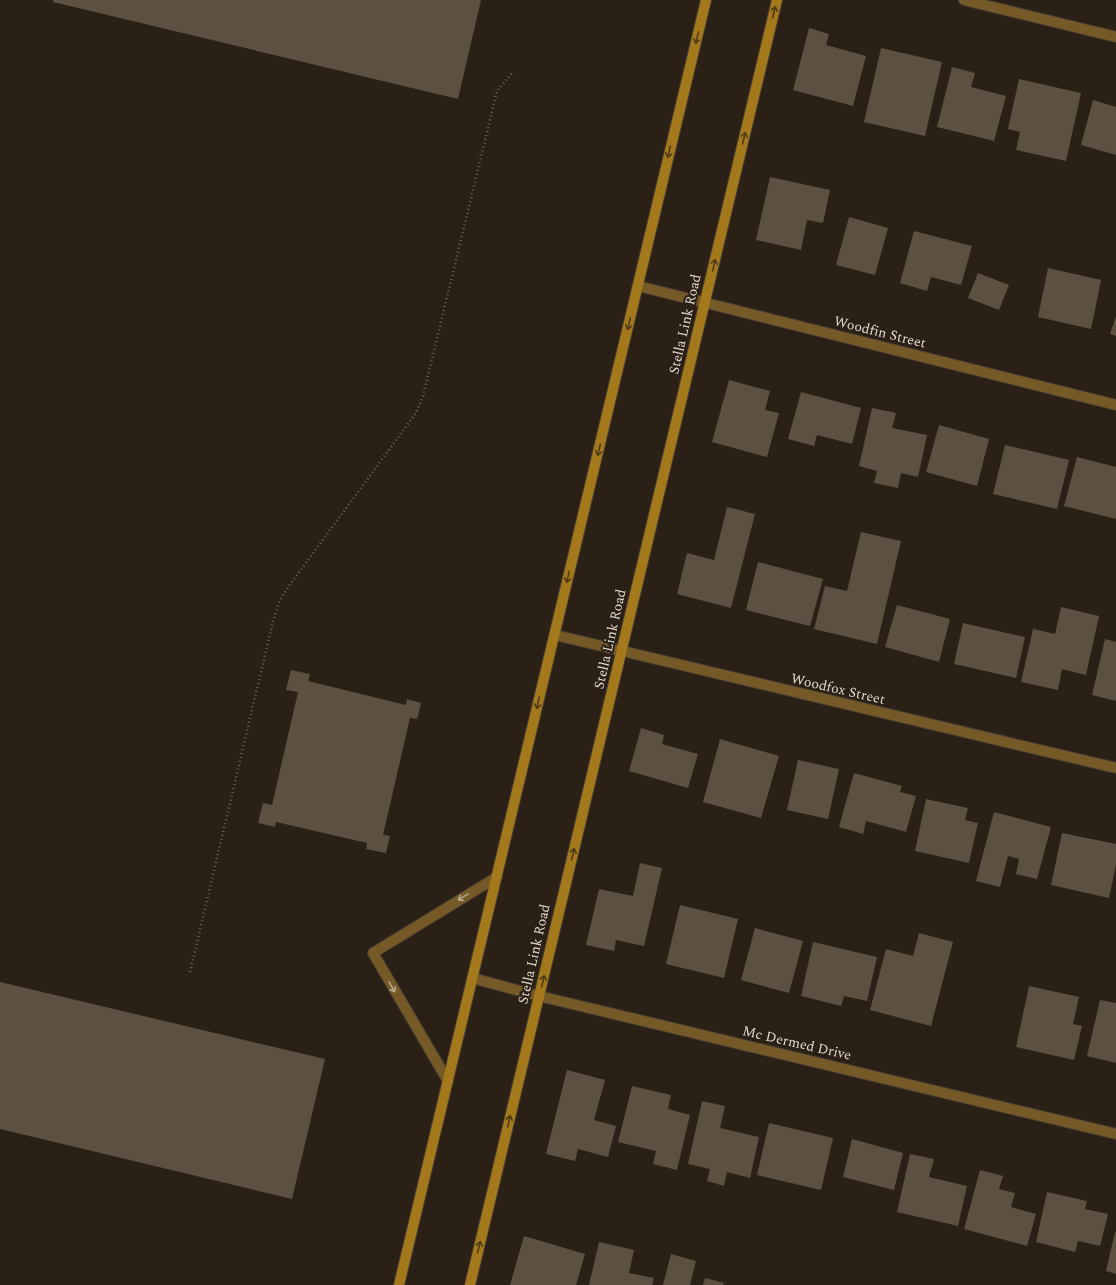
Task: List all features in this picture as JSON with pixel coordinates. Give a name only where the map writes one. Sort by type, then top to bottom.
[{"type":"main road","points":[[399,1285],[706,0]]},
{"type":"main road","name":"Stella Link Road","points":[[470,1285],[777,0]]},
{"type":"street","points":[[964,0],[1116,37]]},
{"type":"street","name":"Woodfin Street","points":[[638,286],[1116,405]]},
{"type":"street","name":"Woodfox Street","points":[[554,635],[1116,768]]},
{"type":"street","points":[[448,1082],[373,953],[496,877]]},
{"type":"street","name":"Mc Dermed Drive","points":[[472,978],[539,996],[1116,1134]]},
{"type":"path","points":[[190,972],[273,621],[280,600],[416,413],[423,396],[497,90],[512,73]]},
{"type":"building","points":[[53,0],[481,0],[458,99],[53,2]]},
{"type":"building","points":[[809,28],[829,34],[826,45],[866,56],[853,106],[793,90]]},
{"type":"building","points":[[881,48],[942,62],[925,136],[864,122]]},
{"type":"building","points":[[952,67],[975,73],[971,87],[1006,96],[994,141],[937,127]]},
{"type":"building","points":[[1019,79],[1081,93],[1066,161],[1016,150],[1020,132],[1008,129]]},
{"type":"building","points":[[1093,100],[1116,107],[1116,155],[1081,145]]},
{"type":"building","points":[[770,177],[830,190],[823,223],[807,220],[801,250],[756,240]]},
{"type":"building","points":[[849,217],[888,228],[875,275],[836,265]]},
{"type":"building","points":[[914,231],[972,246],[961,285],[931,277],[927,291],[900,283]]},
{"type":"building","points":[[1048,268],[1101,280],[1091,329],[1038,317]]},
{"type":"building","points":[[978,273],[1009,285],[999,310],[968,298]]},
{"type":"building","points":[[1116,316],[1116,336],[1110,334]]},
{"type":"building","points":[[729,380],[770,391],[765,410],[779,413],[767,457],[712,442]]},
{"type":"building","points":[[801,392],[861,408],[852,444],[817,435],[814,446],[788,439]]},
{"type":"building","points":[[872,408],[896,413],[892,428],[927,435],[918,477],[901,473],[898,488],[874,483],[877,471],[859,466]]},
{"type":"building","points":[[939,425],[989,439],[977,486],[926,472]]},
{"type":"building","points":[[1005,445],[1069,460],[1057,509],[993,494]]},
{"type":"building","points":[[1077,457],[1116,467],[1116,519],[1064,506]]},
{"type":"building","points":[[727,507],[755,514],[731,608],[677,594],[687,553],[714,560]]},
{"type":"building","points":[[861,532],[901,541],[877,644],[814,629],[825,586],[847,591]]},
{"type":"building","points":[[758,562],[823,579],[810,626],[746,610]]},
{"type":"building","points":[[897,605],[950,619],[939,662],[885,647]]},
{"type":"building","points":[[1061,607],[1099,616],[1086,675],[1062,669],[1058,690],[1021,682],[1033,629],[1055,634]]},
{"type":"building","points":[[963,623],[1025,637],[1016,678],[954,664]]},
{"type":"building","points":[[1105,639],[1116,642],[1116,701],[1092,695]]},
{"type":"building","points":[[291,670],[310,674],[308,681],[406,705],[407,699],[421,703],[417,719],[410,718],[383,835],[390,836],[386,853],[366,849],[367,843],[276,822],[275,827],[258,823],[263,803],[272,805],[298,692],[286,690]]},
{"type":"building","points":[[641,728],[664,735],[662,744],[698,754],[688,788],[629,771]]},
{"type":"building","points":[[720,739],[779,756],[761,818],[703,802]]},
{"type":"building","points":[[798,760],[839,769],[828,819],[787,810]]},
{"type":"building","points":[[854,773],[902,786],[900,792],[916,796],[906,832],[866,821],[863,834],[839,827]]},
{"type":"building","points":[[926,799],[968,808],[965,820],[978,823],[969,863],[915,851]]},
{"type":"building","points":[[994,812],[1051,827],[1037,879],[1016,874],[1019,859],[1008,856],[1000,887],[976,881]]},
{"type":"building","points":[[1062,833],[1116,844],[1116,864],[1109,898],[1051,885]]},
{"type":"building","points":[[640,863],[662,868],[644,946],[616,940],[614,951],[586,945],[599,889],[633,896]]},
{"type":"building","points":[[680,905],[738,919],[724,978],[666,964]]},
{"type":"building","points":[[755,928],[803,941],[789,993],[741,980]]},
{"type":"building","points":[[919,933],[953,942],[931,1026],[870,1010],[886,949],[913,956]]},
{"type":"building","points":[[813,942],[877,957],[867,1001],[844,996],[841,1006],[801,996]]},
{"type":"building","points":[[0,982],[325,1059],[292,1199],[0,1129]]},
{"type":"building","points":[[1029,986],[1079,997],[1073,1024],[1082,1026],[1074,1060],[1016,1047]]},
{"type":"building","points":[[1100,1000],[1116,1003],[1116,1063],[1087,1056]]},
{"type":"building","points":[[567,1070],[605,1080],[594,1120],[616,1126],[608,1157],[578,1149],[575,1161],[546,1154]]},
{"type":"building","points":[[632,1086],[671,1095],[668,1109],[690,1115],[677,1170],[653,1164],[656,1151],[618,1142]]},
{"type":"building","points":[[702,1101],[725,1106],[720,1128],[759,1137],[750,1178],[727,1172],[724,1186],[707,1181],[710,1169],[688,1164]]},
{"type":"building","points":[[769,1123],[833,1138],[821,1190],[757,1175]]},
{"type":"building","points":[[852,1139],[903,1153],[894,1190],[843,1177]]},
{"type":"building","points":[[910,1154],[934,1159],[929,1177],[967,1186],[958,1226],[897,1212]]},
{"type":"building","points":[[980,1170],[1003,1176],[999,1189],[1015,1193],[1011,1207],[1036,1214],[1027,1246],[964,1229]]},
{"type":"building","points":[[1047,1192],[1087,1201],[1085,1209],[1108,1214],[1100,1246],[1078,1241],[1075,1252],[1036,1242]]},
{"type":"building","points":[[1116,1232],[1116,1274],[1106,1271]]},
{"type":"building","points":[[524,1236],[585,1254],[576,1285],[510,1285]]},
{"type":"building","points":[[599,1242],[634,1250],[629,1273],[654,1278],[652,1285],[589,1285]]},
{"type":"building","points":[[671,1254],[696,1261],[690,1285],[663,1285]]},
{"type":"building","points":[[705,1278],[724,1283],[723,1285],[703,1285]]}]
